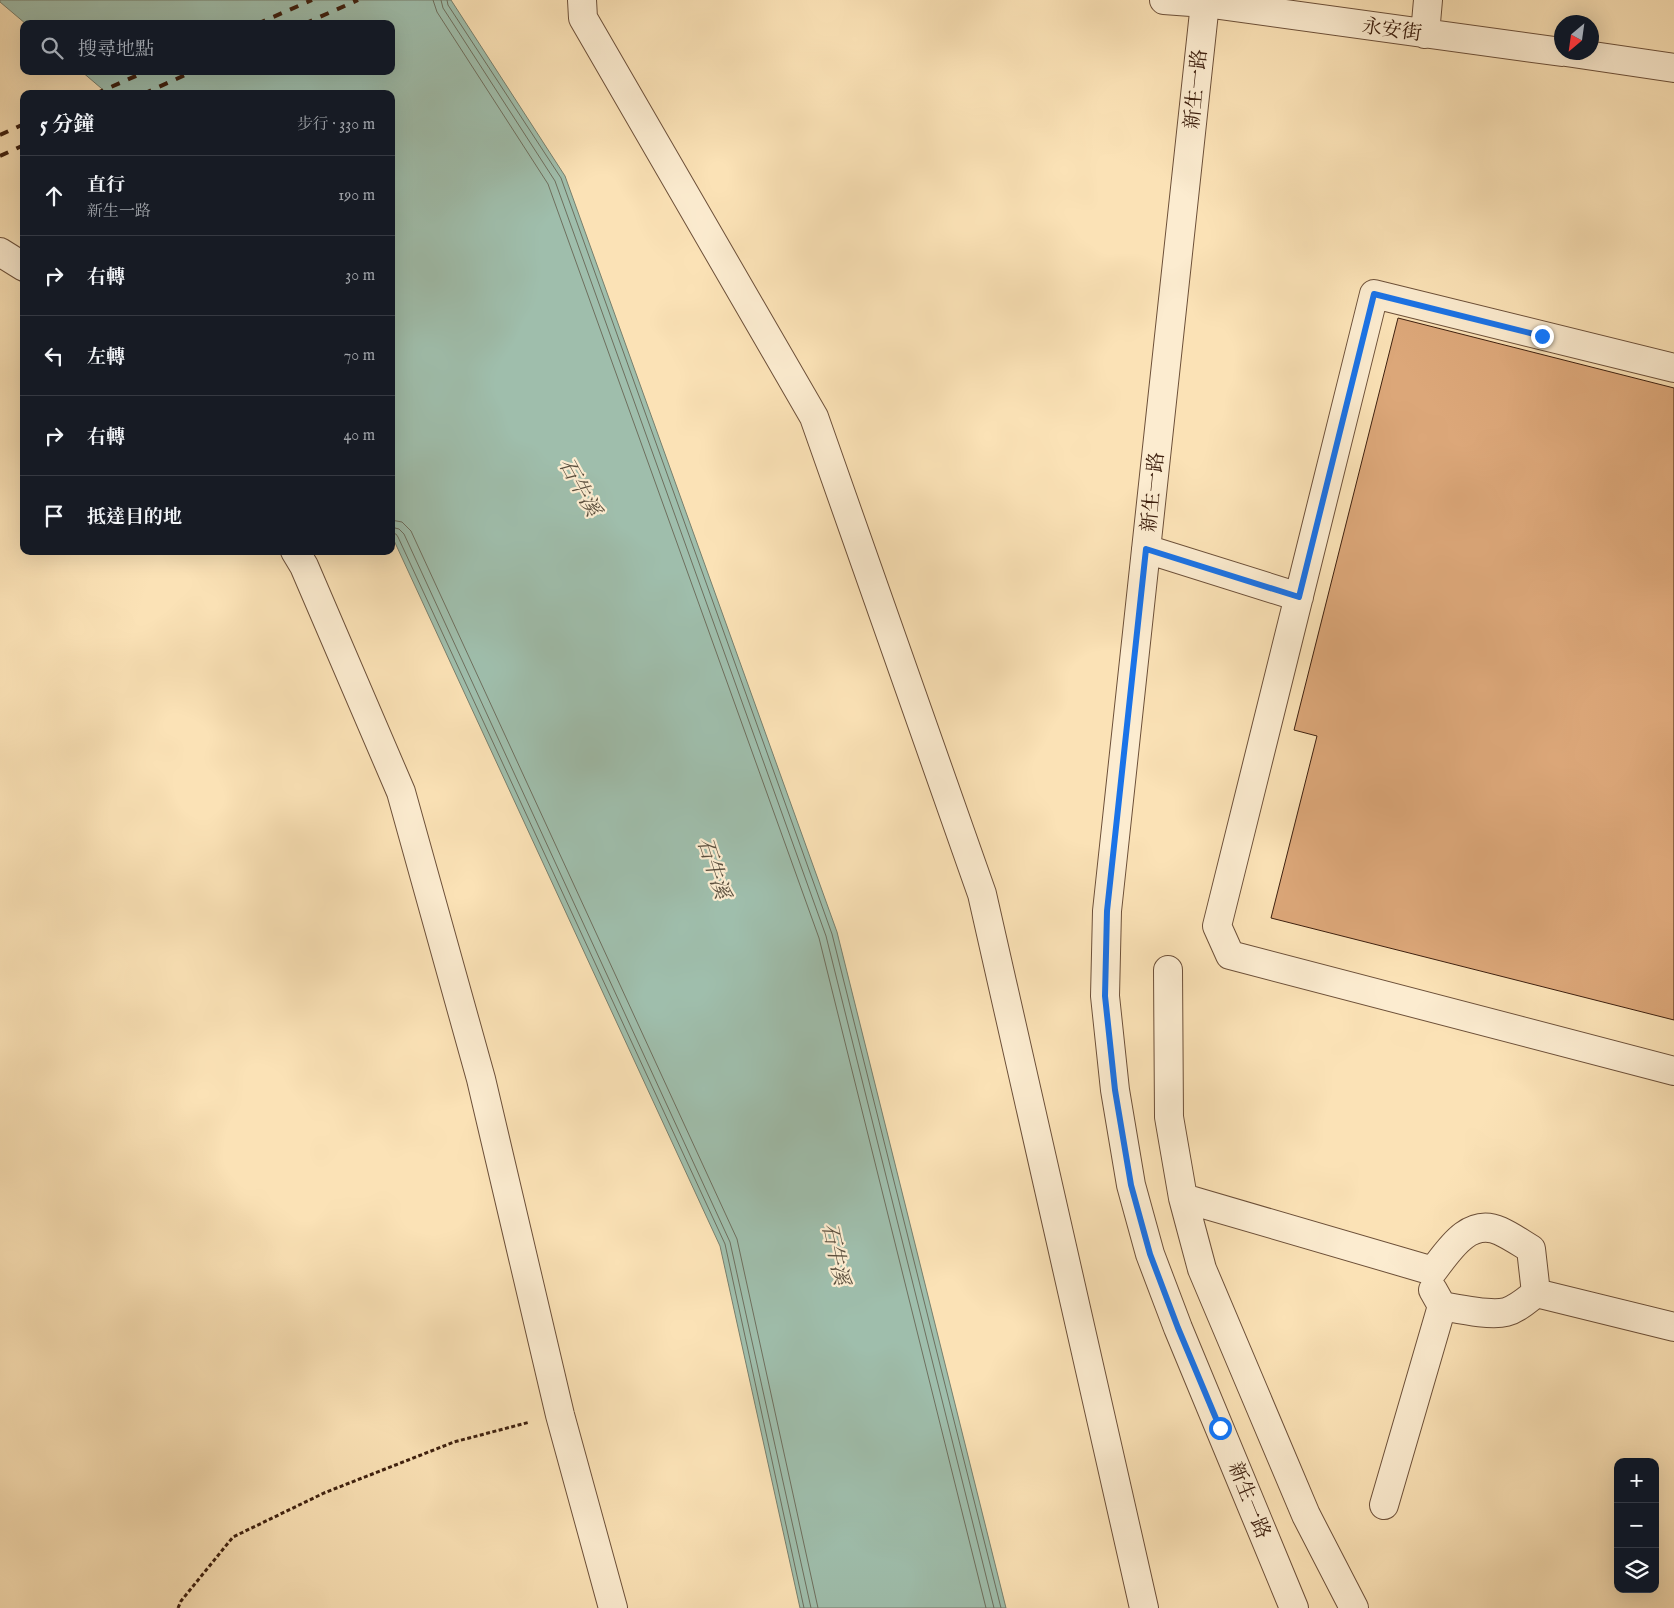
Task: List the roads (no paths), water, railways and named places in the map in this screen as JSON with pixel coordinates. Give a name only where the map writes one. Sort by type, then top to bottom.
[{"type":"street","points":[[582,0],[584,18],[814,417],[976,876],[984,904],[1144,1608]]},
{"type":"street","name":"永安街","points":[[1164,0],[1205,3],[1554,51]]},
{"type":"street","points":[[1425,34],[1428,0]]},
{"type":"street","name":"新生一路","points":[[1205,3],[1107,911],[1105,996],[1115,1090],[1131,1185],[1150,1254],[1178,1328],[1294,1608]]},
{"type":"street","points":[[1599,57],[1674,68]]},
{"type":"street","points":[[0,252],[20,264]]},
{"type":"street","points":[[1674,368],[1374,294],[1217,926],[1230,955],[1674,1071]]},
{"type":"street","points":[[1146,549],[1299,597]]},
{"type":"street","points":[[297,555],[304,566],[401,792],[481,1079],[560,1414],[613,1608]]},
{"type":"street","points":[[1168,970],[1169,1117],[1183,1198],[1202,1269],[1306,1515],[1354,1608]]},
{"type":"street","points":[[1183,1198],[1433,1271]]},
{"type":"street","points":[[1384,1505],[1442,1306],[1432,1288],[1433,1271],[1458,1240],[1479,1227],[1499,1230],[1530,1249],[1536,1293]]},
{"type":"street","points":[[1442,1306],[1484,1313],[1506,1312],[1522,1304],[1536,1293]]},
{"type":"street","points":[[1536,1293],[1674,1327]]},
{"type":"water","name":"石牛溪","points":[[0,0],[451,0],[565,176],[837,932],[1006,1608],[800,1608],[720,1246],[395,543],[395,90],[103,90],[86,75],[395,75],[395,20],[21,20]]},
{"type":"railway","points":[[266,20],[312,0]]},
{"type":"railway","points":[[313,20],[358,0]]},
{"type":"railway","points":[[104,90],[138,75]]},
{"type":"railway","points":[[152,90],[185,75]]},
{"type":"railway","points":[[0,135],[20,126]]},
{"type":"railway","points":[[0,156],[20,147]]}]
